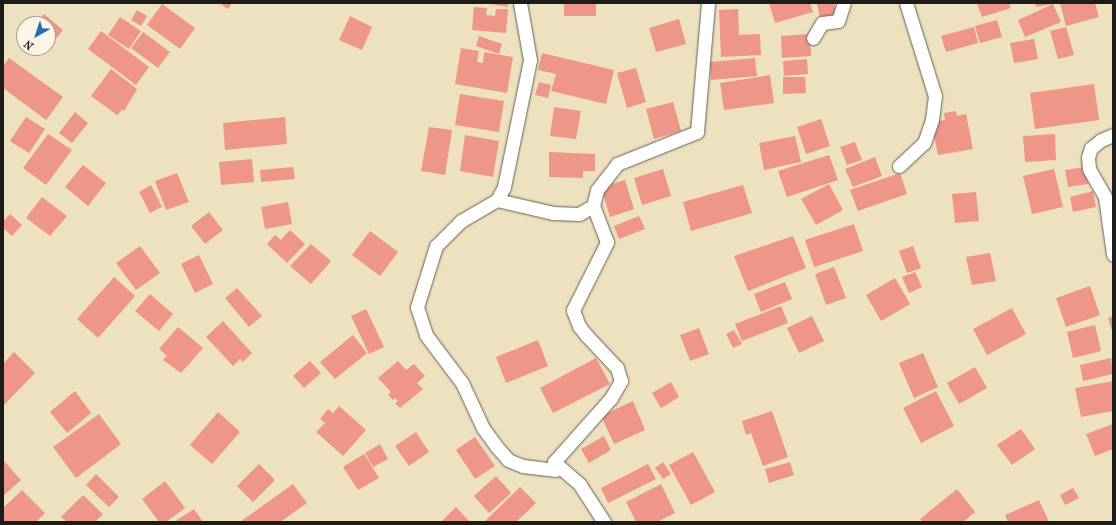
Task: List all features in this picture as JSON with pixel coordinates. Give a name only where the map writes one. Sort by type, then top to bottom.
[{"type":"street","points":[[520,3],[530,60],[509,159],[508,176],[497,200],[461,221],[436,246],[417,307],[426,335],[462,383],[483,428],[496,446],[508,460],[523,466],[555,470],[554,462],[611,398],[621,381],[617,368],[579,326],[574,310],[607,242],[593,206],[597,190],[617,164],[697,132],[708,3]]},
{"type":"street","points":[[813,38],[822,23],[838,21],[844,3]]},
{"type":"street","points":[[899,166],[924,143],[932,120],[935,96],[906,3]]},
{"type":"street","points":[[1113,136],[1101,140],[1091,148],[1088,157],[1089,168],[1102,189],[1105,198],[1113,254]]},
{"type":"street","points":[[497,200],[553,213],[579,214],[593,206]]},
{"type":"street","points":[[554,462],[580,485],[604,522]]},
{"type":"building","points":[[219,3],[232,3],[228,9]]},
{"type":"building","points":[[485,3],[508,3],[508,7]]},
{"type":"building","points":[[564,3],[596,3],[596,16],[564,16]]},
{"type":"building","points":[[769,3],[810,3],[813,12],[775,23]]},
{"type":"building","points":[[817,3],[834,3],[837,17],[820,20]]},
{"type":"building","points":[[977,3],[1009,3],[1011,8],[982,17]]},
{"type":"building","points":[[1035,3],[1052,3],[1052,4],[1036,7]]},
{"type":"building","points":[[1060,3],[1095,3],[1099,17],[1066,26]]},
{"type":"building","points":[[162,4],[195,28],[180,49],[147,25]]},
{"type":"building","points":[[1053,4],[1061,22],[1025,37],[1018,20]]},
{"type":"building","points":[[474,7],[487,8],[486,15],[495,16],[496,9],[508,9],[506,33],[472,30]]},
{"type":"building","points":[[738,9],[739,35],[760,34],[761,55],[721,57],[719,10]]},
{"type":"building","points":[[137,10],[147,16],[141,26],[131,20]]},
{"type":"building","points":[[350,16],[372,27],[362,50],[339,40]]},
{"type":"building","points":[[120,17],[141,31],[129,49],[108,35]]},
{"type":"building","points":[[679,19],[686,44],[656,52],[649,28]]},
{"type":"building","points":[[997,20],[1002,37],[980,43],[975,26]]},
{"type":"building","points":[[56,24],[63,30],[56,38]]},
{"type":"building","points":[[974,27],[978,43],[946,52],[941,36]]},
{"type":"building","points":[[1066,27],[1074,55],[1058,59],[1050,31]]},
{"type":"building","points":[[101,31],[149,67],[136,85],[88,49]]},
{"type":"building","points":[[143,32],[170,52],[158,68],[131,48]]},
{"type":"building","points":[[810,34],[811,56],[782,58],[781,36]]},
{"type":"building","points":[[479,36],[502,44],[499,54],[476,46]]},
{"type":"building","points":[[1034,39],[1038,59],[1014,63],[1010,43]]},
{"type":"building","points":[[461,48],[479,51],[477,62],[483,63],[484,52],[513,57],[507,93],[455,84]]},
{"type":"building","points":[[542,53],[614,70],[606,104],[551,91],[556,74],[538,70]]},
{"type":"building","points":[[9,58],[63,97],[46,120],[3,88],[3,66]]},
{"type":"building","points":[[755,58],[757,76],[711,80],[710,62]]},
{"type":"building","points":[[807,59],[808,74],[784,76],[783,61]]},
{"type":"building","points":[[636,68],[646,102],[627,108],[617,73]]},
{"type":"building","points":[[111,69],[137,89],[124,111],[122,110],[117,115],[91,96]]},
{"type":"building","points":[[770,75],[774,103],[724,110],[720,83]]},
{"type":"building","points":[[783,77],[805,77],[806,93],[783,94]]},
{"type":"building","points":[[539,82],[551,85],[548,98],[535,95]]},
{"type":"building","points":[[1094,84],[1099,120],[1035,129],[1030,93]]},
{"type":"building","points":[[460,94],[504,101],[499,132],[455,125]]},
{"type":"building","points":[[673,102],[681,131],[654,139],[646,109]]},
{"type":"building","points":[[554,107],[581,111],[576,139],[550,136]]},
{"type":"building","points":[[956,111],[957,116],[966,114],[973,149],[938,155],[931,122],[945,120],[944,113]]},
{"type":"building","points":[[75,112],[88,123],[72,143],[59,133]]},
{"type":"building","points":[[26,117],[45,129],[29,153],[10,141]]},
{"type":"building","points":[[285,117],[287,144],[225,150],[223,123]]},
{"type":"building","points":[[821,119],[830,146],[806,154],[797,127]]},
{"type":"building","points":[[429,127],[452,130],[445,175],[421,171]]},
{"type":"building","points":[[48,134],[72,150],[46,185],[23,168]]},
{"type":"building","points":[[1055,134],[1056,160],[1025,162],[1023,136]]},
{"type":"building","points":[[465,135],[499,141],[493,177],[460,171]]},
{"type":"building","points":[[795,136],[801,162],[764,170],[759,143]]},
{"type":"building","points":[[855,142],[862,160],[847,165],[840,147]]},
{"type":"building","points":[[549,152],[595,154],[595,171],[583,171],[583,178],[549,177]]},
{"type":"building","points":[[829,155],[838,180],[787,197],[778,171]]},
{"type":"building","points":[[875,157],[882,176],[853,187],[845,169]]},
{"type":"building","points":[[252,159],[254,182],[221,185],[219,162]]},
{"type":"building","points":[[83,165],[106,183],[88,206],[65,187]]},
{"type":"building","points":[[293,167],[295,179],[261,182],[260,170]]},
{"type":"building","points":[[1085,167],[1088,184],[1068,187],[1065,170]]},
{"type":"building","points":[[663,169],[671,196],[642,205],[634,178]]},
{"type":"building","points":[[1054,169],[1063,207],[1032,214],[1023,176]]},
{"type":"building","points":[[177,173],[189,202],[166,210],[155,181]]},
{"type":"building","points":[[900,173],[907,194],[858,211],[850,190]]},
{"type":"building","points":[[625,180],[634,209],[610,217],[601,187]]},
{"type":"building","points":[[829,184],[843,210],[816,225],[801,199]]},
{"type":"building","points":[[151,185],[162,207],[150,213],[139,192]]},
{"type":"building","points":[[743,185],[752,213],[691,231],[683,202]]},
{"type":"building","points":[[1093,191],[1096,207],[1073,212],[1070,197]]},
{"type":"building","points":[[976,192],[979,221],[955,223],[952,194]]},
{"type":"building","points":[[42,197],[67,216],[50,236],[26,218]]},
{"type":"building","points":[[288,202],[292,224],[265,229],[261,207]]},
{"type":"building","points":[[209,212],[223,230],[205,244],[191,226]]},
{"type":"building","points":[[10,214],[22,225],[12,236],[3,228],[3,222]]},
{"type":"building","points":[[639,216],[645,229],[619,239],[614,226]]},
{"type":"building","points":[[854,224],[863,251],[814,267],[805,240]]},
{"type":"building","points":[[290,230],[305,244],[287,263],[267,244],[275,235],[281,240]]},
{"type":"building","points":[[370,231],[398,252],[380,276],[352,255]]},
{"type":"building","points":[[793,236],[806,268],[748,291],[734,256]]},
{"type":"building","points":[[311,244],[331,261],[311,284],[290,266]]},
{"type":"building","points":[[140,246],[160,273],[136,290],[116,263]]},
{"type":"building","points":[[913,246],[921,268],[907,273],[899,251]]},
{"type":"building","points":[[990,253],[996,281],[972,285],[966,257]]},
{"type":"building","points":[[199,255],[213,284],[195,293],[181,264]]},
{"type":"building","points":[[834,267],[846,298],[826,305],[815,274]]},
{"type":"building","points":[[915,272],[922,287],[909,293],[902,277]]},
{"type":"building","points":[[114,277],[135,296],[98,338],[77,319]]},
{"type":"building","points":[[895,278],[910,304],[881,321],[866,295]]},
{"type":"building","points":[[785,282],[792,299],[761,312],[754,294]]},
{"type":"building","points":[[1090,286],[1100,315],[1066,327],[1056,298]]},
{"type":"building","points":[[237,288],[262,316],[249,327],[225,298]]},
{"type":"building","points":[[150,294],[173,314],[159,331],[135,311]]},
{"type":"building","points":[[781,306],[788,323],[742,341],[735,324]]},
{"type":"building","points":[[1012,308],[1026,334],[987,355],[973,329]]},
{"type":"building","points":[[366,309],[384,347],[369,354],[351,316]]},
{"type":"building","points":[[812,316],[824,341],[799,353],[787,328]]},
{"type":"building","points":[[1113,316],[1113,334],[1108,318]]},
{"type":"building","points":[[223,321],[252,353],[243,362],[240,359],[233,366],[206,337]]},
{"type":"building","points":[[1095,325],[1101,351],[1073,358],[1067,332]]},
{"type":"building","points":[[178,327],[203,348],[181,373],[163,360],[167,356],[159,349]]},
{"type":"building","points":[[699,328],[709,354],[690,361],[680,335]]},
{"type":"building","points":[[734,330],[742,344],[733,348],[726,334]]},
{"type":"building","points":[[353,335],[367,353],[335,379],[320,362]]},
{"type":"building","points":[[538,340],[548,366],[506,383],[496,357]]},
{"type":"building","points":[[14,352],[35,373],[3,406],[3,364]]},
{"type":"building","points":[[923,353],[938,387],[914,398],[899,363]]},
{"type":"building","points":[[596,358],[610,384],[553,413],[540,388]]},
{"type":"building","points":[[1111,358],[1113,374],[1083,381],[1080,365]]},
{"type":"building","points":[[310,361],[321,373],[304,388],[293,376]]},
{"type":"building","points":[[398,361],[406,370],[414,364],[425,376],[417,383],[423,389],[400,408],[395,403],[398,401],[395,398],[393,400],[388,395],[391,392],[378,378]]},
{"type":"building","points":[[975,367],[987,388],[959,404],[947,383]]},
{"type":"building","points":[[1113,381],[1113,411],[1081,417],[1075,388]]},
{"type":"building","points":[[671,382],[679,397],[661,408],[652,393]]},
{"type":"building","points":[[75,391],[91,413],[67,433],[50,412]]},
{"type":"building","points":[[936,391],[954,426],[921,443],[903,408]]},
{"type":"building","points":[[633,401],[645,430],[614,444],[601,416]]},
{"type":"building","points":[[339,406],[366,430],[343,456],[316,432],[325,423],[320,419],[328,409],[333,413]]},
{"type":"building","points":[[772,411],[788,457],[763,466],[751,433],[746,435],[742,421]]},
{"type":"building","points":[[218,412],[240,432],[212,464],[190,445]]},
{"type":"building","points":[[99,414],[121,444],[76,478],[53,447]]},
{"type":"building","points":[[1113,424],[1113,449],[1095,456],[1086,434]]},
{"type":"building","points":[[1021,429],[1035,449],[1012,465],[997,445]]},
{"type":"building","points":[[416,432],[429,452],[409,466],[395,446]]},
{"type":"building","points":[[604,436],[611,450],[589,463],[581,449]]},
{"type":"building","points":[[475,437],[495,466],[475,479],[456,450]]},
{"type":"building","points":[[380,444],[388,459],[373,467],[365,453]]},
{"type":"building","points":[[693,452],[715,492],[691,505],[669,465]]},
{"type":"building","points":[[364,454],[379,478],[358,490],[343,467]]},
{"type":"building","points":[[3,460],[21,480],[3,496]]},
{"type":"building","points":[[663,462],[671,474],[663,479],[655,468]]},
{"type":"building","points":[[790,462],[794,475],[769,483],[765,469]]},
{"type":"building","points":[[259,464],[275,480],[253,502],[237,486]]},
{"type":"building","points":[[648,464],[656,479],[608,503],[601,488]]},
{"type":"building","points":[[96,474],[119,497],[109,507],[86,485]]},
{"type":"building","points":[[496,476],[511,493],[489,513],[474,496]]},
{"type":"building","points":[[165,481],[185,508],[166,522],[159,522],[142,499]]},
{"type":"building","points":[[293,484],[307,503],[280,522],[240,522]]},
{"type":"building","points":[[661,484],[675,513],[657,522],[636,522],[626,502]]},
{"type":"building","points":[[520,487],[536,503],[516,522],[484,522]]},
{"type":"building","points":[[1073,488],[1079,498],[1065,505],[1060,495]]},
{"type":"building","points":[[957,489],[975,512],[963,522],[923,522],[920,519]]},
{"type":"building","points":[[22,490],[45,513],[36,522],[4,522],[3,508]]},
{"type":"building","points":[[83,495],[103,514],[95,522],[67,522],[61,517]]},
{"type":"building","points":[[1039,500],[1049,522],[1008,522],[1005,515]]},
{"type":"building","points":[[456,507],[470,522],[441,522]]},
{"type":"building","points":[[194,509],[203,522],[174,522]]}]
